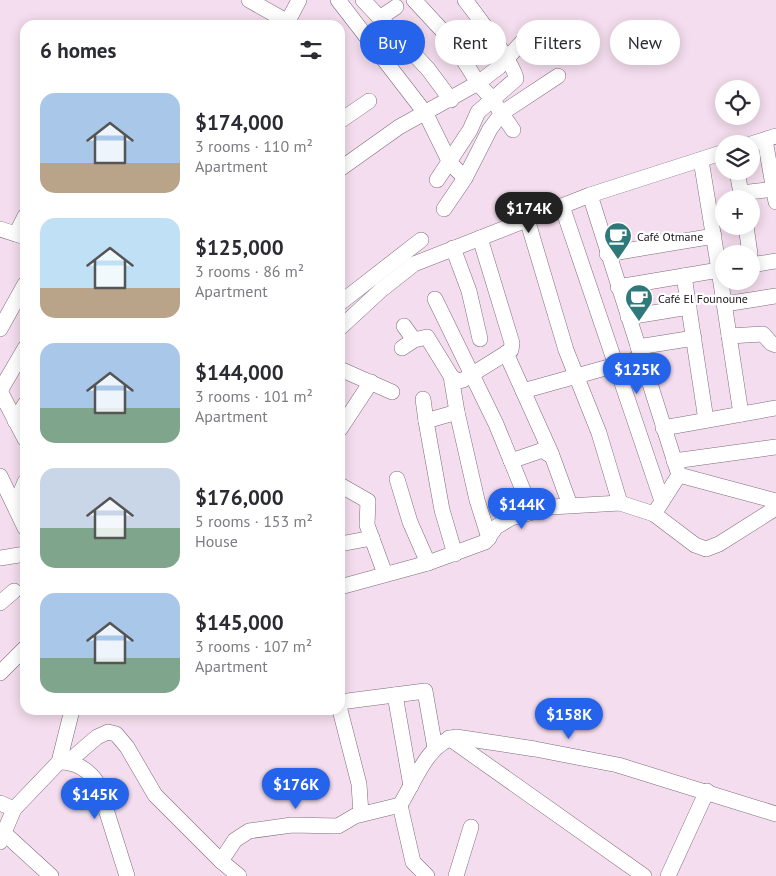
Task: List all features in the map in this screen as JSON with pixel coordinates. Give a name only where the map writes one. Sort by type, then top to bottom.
[{"type":"street","points":[[248,0],[280,20]]},
{"type":"street","points":[[289,20],[299,0]]},
{"type":"street","points":[[338,0],[426,114],[450,163],[465,178]]},
{"type":"street","points":[[363,0],[428,69],[451,100]]},
{"type":"street","points":[[414,0],[451,40],[478,83],[492,98],[513,130]]},
{"type":"street","points":[[465,0],[480,20]]},
{"type":"street","points":[[381,17],[396,7]]},
{"type":"street","points":[[506,56],[516,47]]},
{"type":"street","points":[[437,180],[450,163],[478,112],[516,79],[513,68],[506,60]]},
{"type":"street","points":[[345,165],[399,127],[426,114],[478,83],[500,65]]},
{"type":"street","points":[[444,209],[465,178],[490,129],[502,113],[558,76]]},
{"type":"street","points":[[345,118],[369,101]]},
{"type":"street","points":[[760,195],[775,195],[764,140]]},
{"type":"street","points":[[345,323],[381,290],[414,264],[527,218],[590,195],[715,155]]},
{"type":"street","points":[[701,160],[716,245]]},
{"type":"street","points":[[590,195],[679,475]]},
{"type":"street","points":[[562,206],[614,365],[662,501]]},
{"type":"street","points":[[527,218],[576,376],[598,433],[620,503]]},
{"type":"street","points":[[0,229],[20,236]]},
{"type":"street","points":[[608,254],[714,236]]},
{"type":"street","points":[[451,376],[460,381],[473,374],[510,350],[512,343],[480,238]]},
{"type":"street","points":[[345,299],[421,240]]},
{"type":"street","points":[[454,248],[469,291],[480,339]]},
{"type":"street","points":[[760,261],[776,260]]},
{"type":"street","points":[[618,287],[715,271]]},
{"type":"street","points":[[684,276],[706,420]]},
{"type":"street","points":[[372,277],[381,290]]},
{"type":"street","points":[[723,290],[741,414]]},
{"type":"street","points":[[0,329],[20,293]]},
{"type":"street","points":[[724,304],[776,296]]},
{"type":"street","points":[[435,299],[473,374],[532,512]]},
{"type":"street","points":[[628,317],[689,307]]},
{"type":"street","points":[[404,326],[408,344],[427,337],[451,376],[457,412],[477,500],[489,538]]},
{"type":"street","points":[[729,336],[763,334],[771,343],[776,345]]},
{"type":"street","points":[[523,391],[614,365],[639,353],[694,338]]},
{"type":"street","points":[[443,362],[462,352]]},
{"type":"street","points":[[506,353],[551,453],[570,505]]},
{"type":"street","points":[[20,357],[0,391],[20,430]]},
{"type":"street","points":[[345,371],[392,392]]},
{"type":"street","points":[[345,421],[371,382]]},
{"type":"street","points":[[423,398],[442,510],[455,554]]},
{"type":"street","points":[[663,428],[776,408]]},
{"type":"street","points":[[15,421],[20,412]]},
{"type":"street","points":[[426,422],[457,412]]},
{"type":"street","points":[[674,460],[776,447]]},
{"type":"street","points":[[511,460],[543,450],[548,454],[551,453]]},
{"type":"street","points":[[654,514],[679,475]]},
{"type":"street","points":[[679,475],[776,501]]},
{"type":"street","points":[[0,476],[20,517]]},
{"type":"street","points":[[397,479],[410,522],[428,563]]},
{"type":"street","points":[[345,488],[368,501],[367,524],[385,574]]},
{"type":"street","points":[[15,506],[20,494]]},
{"type":"street","points":[[345,586],[455,554],[484,542],[489,538],[493,530],[503,522],[532,512],[570,505],[620,503],[654,514],[695,545],[706,549],[719,544],[776,508]]},
{"type":"street","points":[[345,543],[372,538]]},
{"type":"street","points":[[0,558],[20,555]]},
{"type":"street","points":[[0,603],[14,592]]},
{"type":"street","points":[[0,673],[20,653]]},
{"type":"street","points":[[345,701],[426,692],[435,748]]},
{"type":"street","points":[[394,695],[411,786]]},
{"type":"street","points":[[64,762],[71,715]]},
{"type":"street","points":[[341,715],[359,784],[361,814]]},
{"type":"street","points":[[51,876],[2,838],[14,809],[64,762],[97,737],[108,732],[116,734],[127,747],[155,795],[221,861],[239,876]]},
{"type":"street","points":[[449,738],[644,876]]},
{"type":"street","points":[[427,876],[413,862],[400,805],[435,748],[449,738],[474,738],[618,766],[707,791],[776,814]]},
{"type":"street","points":[[64,762],[84,769],[98,784],[127,876]]},
{"type":"street","points":[[668,876],[707,791]]},
{"type":"street","points":[[0,803],[14,809]]},
{"type":"street","points":[[221,861],[235,840],[245,833],[292,825],[338,826],[353,816],[400,805]]},
{"type":"street","points":[[456,876],[471,827]]},
{"type":"place","name":"Café Otmane","points":[[618,260]]},
{"type":"place","name":"Café El Founoune","points":[[639,322]]}]
